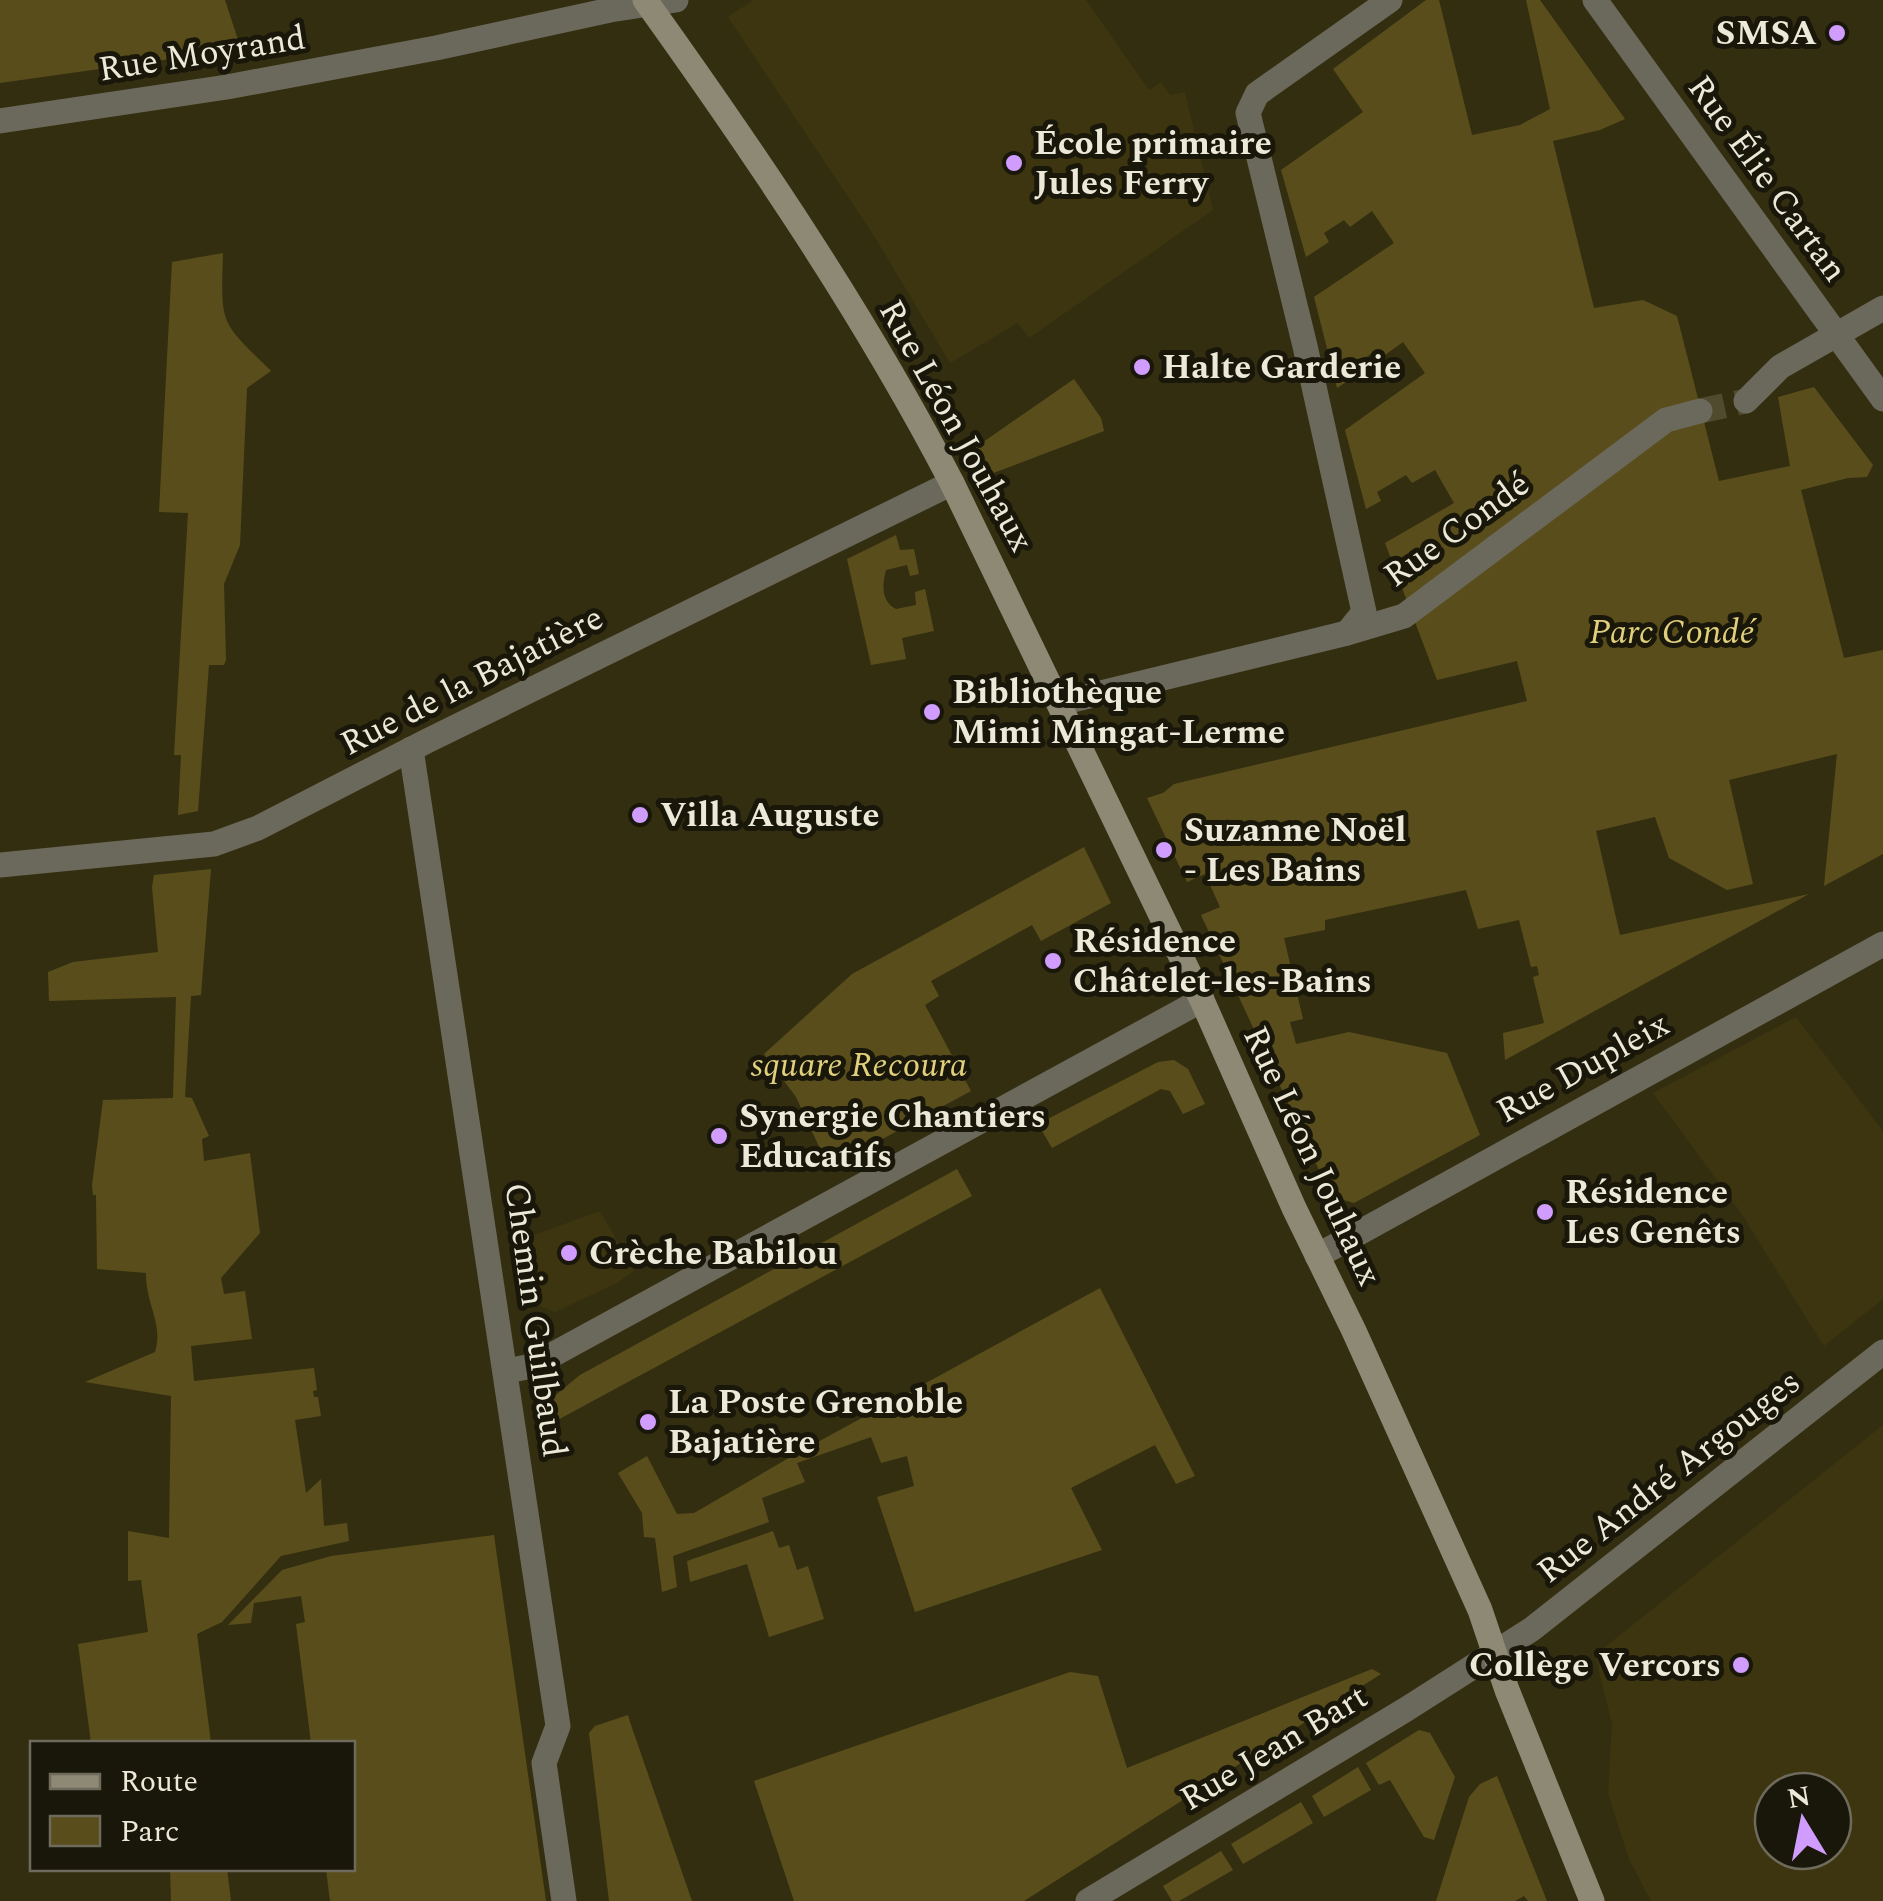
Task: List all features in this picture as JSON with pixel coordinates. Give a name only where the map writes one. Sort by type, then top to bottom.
[{"type":"street","name":"Rue Moyrand","points":[[0,122],[227,87],[676,0]]},
{"type":"street","points":[[1360,630],[1364,612],[1248,114],[1256,94],[1390,0]]},
{"type":"street","name":"Rue Élie Cartan","points":[[1595,0],[1883,400]]},
{"type":"street","name":"Rue Léon Jouhaux","points":[[648,3],[800,225],[910,402],[952,483],[1202,1000],[1480,1610],[1592,1901]]},
{"type":"street","points":[[1746,400],[1780,366],[1883,308]]},
{"type":"street","name":"Rue Condé","points":[[1060,703],[1404,616],[1666,420],[1700,412]]},
{"type":"street","name":"Rue de la Bajatière","points":[[0,865],[214,844],[258,828],[952,483]]},
{"type":"street","name":"Chemin Guilbaud","points":[[412,749],[558,1726],[544,1763],[564,1901]]},
{"type":"street","name":"Rue Dupleix","points":[[1317,1256],[1883,944]]},
{"type":"street","points":[[507,1371],[532,1366],[1202,1000]]},
{"type":"street","name":"Rue André Argouges","points":[[1495,1653],[1566,1605],[1883,1352]]},
{"type":"street","name":"Rue Jean Bart","points":[[1088,1901],[1495,1653]]},
{"type":"shaded area","name":"École primaire Jules Ferry","points":[[753,0],[1086,0],[1149,90],[1161,82],[1170,95],[1185,92],[1213,210],[1029,338],[1018,323],[950,363],[873,234],[728,17]]},
{"type":"shaded area","points":[[1796,1017],[1883,1131],[1883,1299],[1824,1346],[1741,1213],[1653,1093]]},
{"type":"shaded area","name":"Crèche Babilou","points":[[600,1211],[634,1271],[555,1312],[520,1299],[512,1243]]},
{"type":"shaded area","name":"Collège Vercors","points":[[1883,1425],[1883,1901],[1651,1901],[1629,1859],[1608,1794],[1612,1724],[1595,1655]]},
{"type":"green space","points":[[0,0],[225,0],[241,49],[0,83]]},
{"type":"green space","name":"Parc Condé","points":[[1426,0],[1439,0],[1472,135],[1520,125],[1550,109],[1526,0],[1540,0],[1625,119],[1600,130],[1553,141],[1594,308],[1643,300],[1677,316],[1719,481],[1790,466],[1778,397],[1814,387],[1873,465],[1867,477],[1801,490],[1844,658],[1883,650],[1883,854],[1824,886],[1837,754],[1729,780],[1753,884],[1727,890],[1669,858],[1655,817],[1596,831],[1620,935],[1809,894],[1505,1060],[1503,1033],[1544,1023],[1533,977],[1539,975],[1537,966],[1531,967],[1519,920],[1478,929],[1466,890],[1325,920],[1325,930],[1284,938],[1303,1019],[1290,1022],[1296,1044],[1349,1032],[1447,1053],[1480,1135],[1354,1203],[1331,1196],[1201,915],[1220,907],[1205,874],[1187,882],[1147,798],[1174,784],[1527,701],[1517,661],[1437,680],[1385,543],[1454,503],[1435,470],[1412,483],[1406,475],[1377,492],[1381,501],[1366,509],[1345,430],[1425,373],[1403,342],[1381,358],[1375,351],[1355,365],[1360,373],[1337,388],[1314,297],[1394,243],[1372,211],[1350,227],[1344,220],[1324,233],[1329,242],[1306,257],[1281,170],[1363,112],[1333,69]]},
{"type":"green space","points":[[223,253],[222,295],[227,320],[241,341],[271,371],[247,388],[240,545],[224,584],[226,660],[224,665],[209,665],[198,811],[178,815],[181,755],[174,755],[188,513],[159,512],[172,262]]},
{"type":"green space","points":[[1074,379],[1101,418],[1104,431],[991,474],[976,447]]},
{"type":"green space","points":[[896,535],[900,550],[914,549],[919,574],[910,576],[907,565],[886,570],[885,597],[896,609],[916,605],[915,592],[925,589],[934,631],[902,638],[906,659],[871,665],[847,559]]},
{"type":"green space","name":"square Recoura","points":[[1084,847],[1111,903],[1041,941],[1032,925],[931,981],[939,996],[925,1005],[971,1091],[829,1168],[796,1097],[764,1054],[852,974]]},
{"type":"green space","points":[[211,869],[201,995],[191,996],[185,1097],[192,1098],[209,1136],[202,1139],[204,1161],[250,1153],[260,1233],[221,1278],[224,1294],[245,1291],[252,1339],[191,1346],[194,1381],[314,1368],[317,1390],[313,1391],[321,1416],[295,1420],[306,1493],[321,1479],[324,1526],[347,1523],[349,1541],[281,1556],[222,1622],[197,1634],[211,1741],[91,1741],[78,1644],[148,1632],[141,1580],[128,1581],[128,1531],[169,1538],[171,1396],[85,1382],[155,1352],[157,1342],[146,1273],[97,1269],[96,1195],[92,1185],[103,1100],[173,1098],[176,997],[49,1001],[48,972],[73,962],[158,952],[154,875]]},
{"type":"green space","points":[[1174,1060],[1188,1069],[1205,1104],[1183,1114],[1170,1091],[1161,1089],[1052,1148],[1038,1124],[1158,1062]]},
{"type":"green space","points":[[957,1169],[972,1196],[552,1423],[552,1398],[580,1375]]},
{"type":"green space","points":[[1100,1288],[1195,1476],[1176,1484],[1155,1445],[1071,1488],[1102,1550],[915,1612],[877,1497],[914,1486],[907,1456],[881,1463],[871,1437],[797,1463],[805,1482],[762,1498],[769,1522],[673,1556],[677,1587],[662,1592],[655,1538],[644,1537],[642,1513],[618,1473],[647,1456],[677,1514],[694,1513]]},
{"type":"green space","points":[[773,1531],[779,1548],[789,1545],[797,1570],[808,1566],[824,1619],[769,1637],[747,1564],[690,1582],[687,1561]]},
{"type":"green space","points":[[494,1535],[546,1901],[330,1901],[326,1871],[355,1871],[355,1741],[311,1741],[296,1624],[305,1622],[301,1596],[254,1603],[251,1623],[228,1625],[282,1570],[331,1556]]},
{"type":"green space","points":[[1372,1669],[1381,1674],[1024,1901],[794,1901],[754,1781],[1070,1672],[1098,1676],[1127,1768]]},
{"type":"green space","points":[[628,1715],[692,1901],[609,1901],[589,1733],[595,1726]]},
{"type":"green space","points":[[1419,1730],[1430,1733],[1455,1777],[1434,1840],[1424,1837],[1390,1780],[1379,1785],[1366,1763]]},
{"type":"green space","points":[[1358,1767],[1371,1790],[1324,1817],[1312,1796]]},
{"type":"green space","points":[[1497,1776],[1547,1901],[1528,1901],[1524,1896],[1515,1901],[1436,1901],[1469,1797],[1480,1784]]},
{"type":"green space","points":[[1301,1802],[1313,1823],[1243,1864],[1231,1844]]},
{"type":"green space","points":[[1221,1851],[1233,1870],[1179,1901],[1172,1901],[1163,1886]]},
{"type":"green space","points":[[170,1871],[227,1871],[231,1901],[171,1901]]},
{"type":"tunnel","points":[[1700,411],[1746,401]]},
{"type":"place","name":"SMSA","points":[[1837,33]]},
{"type":"place","name":"École primaire Jules Ferry","points":[[1014,163]]},
{"type":"place","name":"Halte Garderie","points":[[1142,367]]},
{"type":"place","name":"Bibliothèque Mimi Mingat-Lerme","points":[[932,712]]},
{"type":"place","name":"Villa Auguste","points":[[640,815]]},
{"type":"place","name":"Suzanne Noël - Les Bains","points":[[1164,850]]},
{"type":"place","name":"Résidence Châtelet-les-Bains","points":[[1053,961]]},
{"type":"place","name":"Synergie Chantiers Educatifs","points":[[719,1136]]},
{"type":"place","name":"Résidence Les Genêts","points":[[1545,1212]]},
{"type":"place","name":"Crèche Babilou","points":[[569,1253]]},
{"type":"place","name":"La Poste Grenoble Bajatière","points":[[648,1422]]},
{"type":"place","name":"Collège Vercors","points":[[1741,1665]]}]
